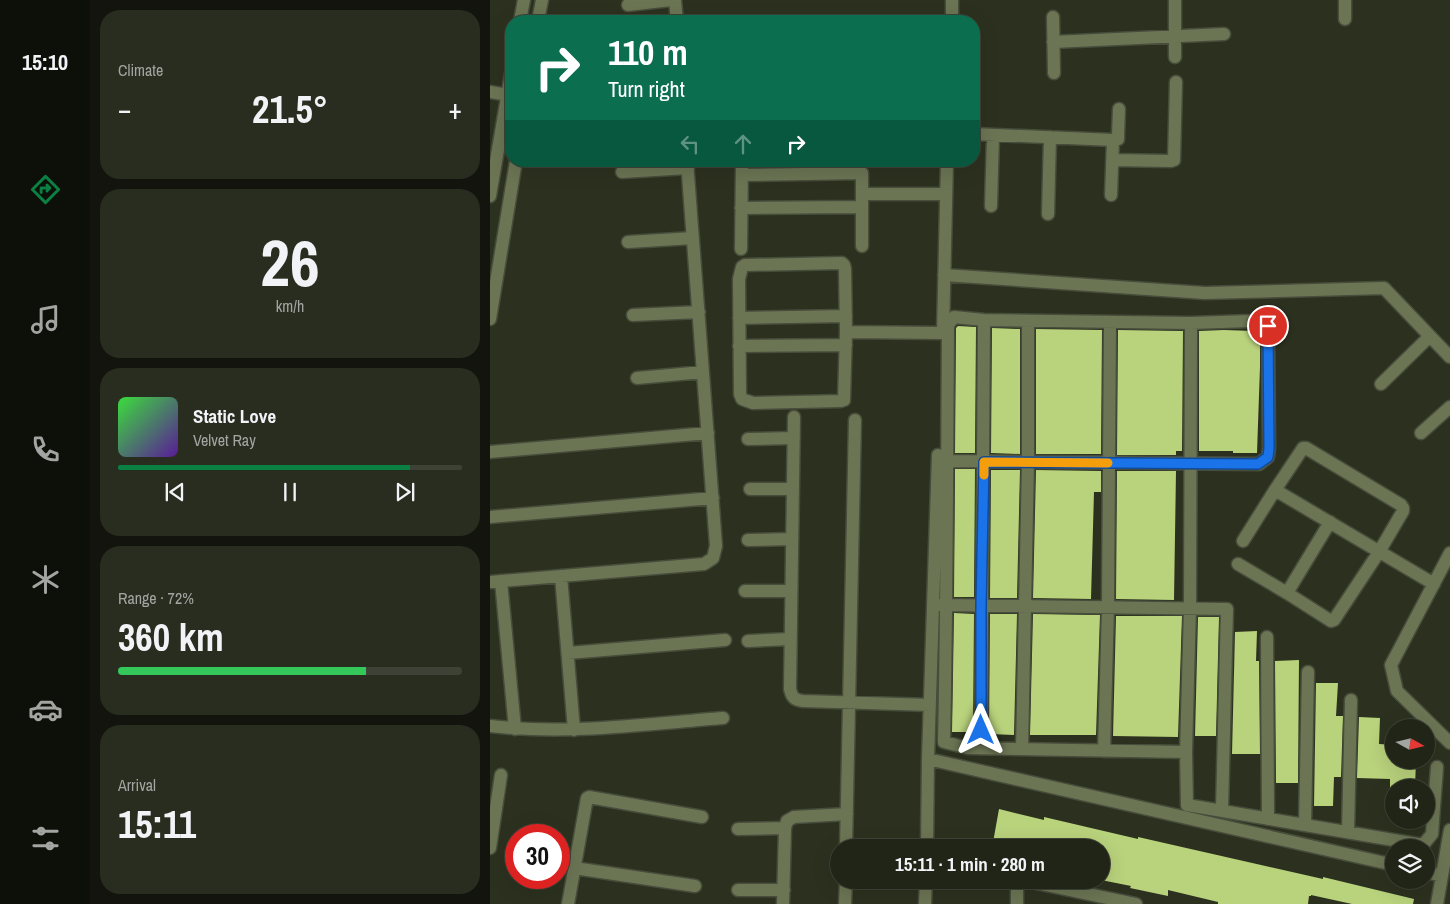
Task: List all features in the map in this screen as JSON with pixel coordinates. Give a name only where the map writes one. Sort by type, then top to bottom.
[{"type":"street","points":[[521,15],[524,0]]},
{"type":"street","points":[[539,15],[542,0]]},
{"type":"street","points":[[628,5],[671,0]]},
{"type":"street","points":[[675,0],[676,15]]},
{"type":"street","points":[[952,0],[952,15]]},
{"type":"street","points":[[1175,0],[1175,57]]},
{"type":"street","points":[[1345,0],[1346,19]]},
{"type":"street","points":[[1053,17],[1054,73]]},
{"type":"street","points":[[1053,42],[1224,34]]},
{"type":"street","points":[[1112,160],[1174,160],[1176,82]]},
{"type":"street","points":[[490,92],[505,94]]},
{"type":"street","points":[[980,134],[1113,140],[1118,139],[1119,109]]},
{"type":"street","points":[[490,196],[505,112]]},
{"type":"street","points":[[991,206],[993,135]]},
{"type":"street","points":[[1048,214],[1050,137]]},
{"type":"street","points":[[1111,195],[1113,140]]},
{"type":"street","points":[[490,319],[515,167]]},
{"type":"street","points":[[622,172],[669,167]]},
{"type":"street","points":[[515,729],[495,582],[704,564],[713,558],[716,546],[713,498],[688,167]]},
{"type":"street","points":[[741,249],[742,167]]},
{"type":"street","points":[[742,176],[862,167],[862,246]]},
{"type":"street","points":[[947,167],[942,462],[947,605],[944,742],[968,748],[1186,752]]},
{"type":"street","points":[[862,194],[946,194]]},
{"type":"street","points":[[741,208],[862,207]]},
{"type":"street","points":[[628,242],[693,238]]},
{"type":"street","points":[[839,262],[844,265],[845,269],[846,316],[844,400],[753,403],[742,399],[740,394],[739,279],[742,267],[745,265],[839,262]]},
{"type":"street","points":[[944,275],[1205,293],[1384,288],[1450,357]]},
{"type":"street","points":[[633,315],[698,312]]},
{"type":"street","points":[[739,318],[846,316]]},
{"type":"street","points":[[927,839],[934,605],[948,325],[954,317],[1028,321],[1191,323],[1250,321],[1268,326],[1268,457],[1258,464],[942,462]]},
{"type":"street","points":[[981,748],[984,320]]},
{"type":"street","points":[[1022,749],[1028,462],[1028,321]]},
{"type":"street","points":[[1104,751],[1108,607],[1110,322]]},
{"type":"street","points":[[1191,323],[1187,805],[1423,845],[1432,834],[1437,767]]},
{"type":"street","points":[[846,332],[943,333]]},
{"type":"street","points":[[1381,384],[1430,336]]},
{"type":"street","points":[[739,346],[846,345]]},
{"type":"street","points":[[637,378],[703,372]]},
{"type":"street","points":[[1421,433],[1450,407]]},
{"type":"street","points":[[794,416],[790,639],[790,689],[792,696],[796,700],[803,701],[930,705]]},
{"type":"street","points":[[846,839],[855,420]]},
{"type":"street","points":[[490,452],[708,433]]},
{"type":"street","points":[[748,439],[794,438]]},
{"type":"street","points":[[1238,564],[1328,620],[1334,620],[1379,552],[1403,508],[1306,448],[1303,448],[1243,542]]},
{"type":"street","points":[[750,489],[793,489]]},
{"type":"street","points":[[1275,490],[1434,584]]},
{"type":"street","points":[[490,517],[713,498]]},
{"type":"street","points":[[1287,593],[1330,522]]},
{"type":"street","points":[[748,540],[792,539]]},
{"type":"street","points":[[1450,553],[1391,665],[1397,692],[1450,743]]},
{"type":"street","points":[[561,576],[574,730]]},
{"type":"street","points":[[745,591],[791,591]]},
{"type":"street","points":[[934,605],[1227,609],[1222,810]]},
{"type":"street","points":[[1267,637],[1268,819]]},
{"type":"street","points":[[748,641],[790,639]]},
{"type":"street","points":[[568,653],[725,640]]},
{"type":"street","points":[[1305,825],[1308,672]]},
{"type":"street","points":[[1348,832],[1351,700]]},
{"type":"street","points":[[490,726],[515,729],[574,730],[723,718]]},
{"type":"street","points":[[928,759],[1385,863]]},
{"type":"street","points":[[490,848],[501,775]]},
{"type":"street","points":[[568,904],[587,798],[702,818]]},
{"type":"street","points":[[783,904],[785,828],[787,821],[794,817],[847,814]]},
{"type":"street","points":[[738,829],[785,828]]},
{"type":"street","points":[[1437,904],[1450,830]]},
{"type":"street","points":[[574,868],[695,886]]},
{"type":"street","points":[[1435,874],[1442,876]]},
{"type":"street","points":[[845,904],[846,889]]},
{"type":"street","points":[[925,904],[926,889]]},
{"type":"street","points":[[1017,889],[1017,904]]},
{"type":"street","points":[[1053,889],[1088,899],[1136,904]]},
{"type":"street","points":[[738,890],[784,890]]},
{"type":"building","points":[[958,326],[976,327],[975,453],[955,453],[956,328]]},
{"type":"building","points":[[992,328],[1020,329],[1020,454],[991,453]]},
{"type":"building","points":[[1036,329],[1102,330],[1101,454],[1036,454]]},
{"type":"building","points":[[1118,330],[1183,331],[1182,451],[1176,451],[1176,455],[1117,455]]},
{"type":"building","points":[[1199,331],[1260,332],[1257,453],[1199,451]]},
{"type":"building","points":[[955,469],[975,469],[974,597],[954,597]]},
{"type":"building","points":[[991,470],[1020,470],[1017,598],[990,598]]},
{"type":"building","points":[[1036,470],[1101,471],[1101,492],[1094,492],[1091,599],[1033,598]]},
{"type":"building","points":[[1117,471],[1176,471],[1174,600],[1116,599]]},
{"type":"building","points":[[954,613],[974,614],[973,732],[952,732]]},
{"type":"building","points":[[990,614],[1017,614],[1014,735],[989,734]]},
{"type":"building","points":[[1033,614],[1100,615],[1096,735],[1030,735]]},
{"type":"building","points":[[1116,616],[1182,616],[1178,737],[1113,736]]},
{"type":"building","points":[[1198,617],[1219,617],[1216,736],[1195,736]]},
{"type":"building","points":[[1257,631],[1256,661],[1259,661],[1260,754],[1232,754],[1235,632]]},
{"type":"building","points":[[1299,660],[1298,783],[1276,783],[1275,661]]},
{"type":"building","points":[[1316,683],[1338,683],[1336,716],[1343,716],[1341,777],[1334,777],[1333,806],[1314,806]]},
{"type":"building","points":[[1359,717],[1380,718],[1379,744],[1385,744],[1385,769],[1416,769],[1415,779],[1357,778]]},
{"type":"building","points":[[999,809],[1044,820],[1044,817],[1138,839],[1138,837],[1323,879],[1323,877],[1414,899],[1413,904],[1352,904],[1311,895],[1309,896],[1308,904],[1218,904],[1218,902],[1168,890],[1168,896],[1110,882],[1110,839],[994,839]]},
{"type":"slow traffic","points":[[984,475],[984,462],[1108,463]]},
{"type":"route","points":[[981,730],[984,462],[1258,464],[1268,457],[1269,448],[1268,326]]}]
